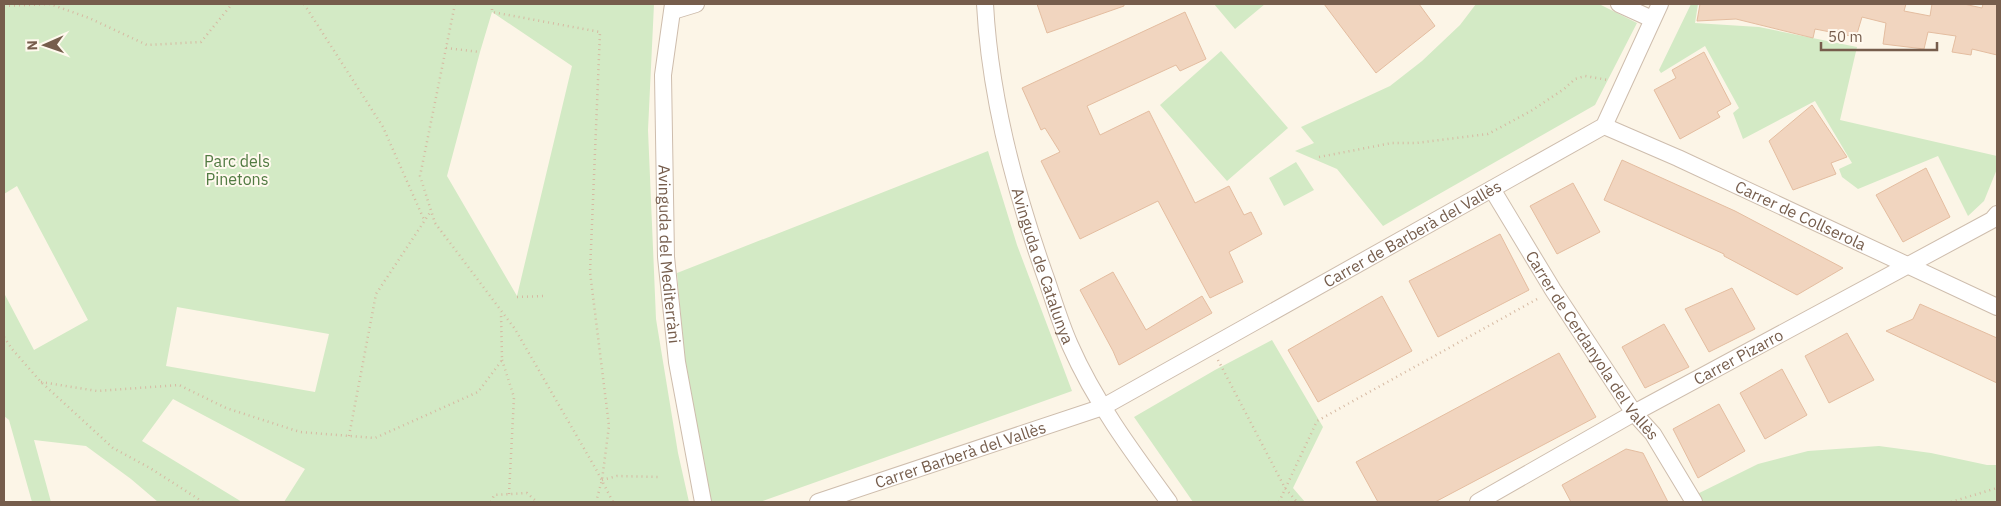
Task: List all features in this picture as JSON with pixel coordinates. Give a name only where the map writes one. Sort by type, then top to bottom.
[{"type":"street","points":[[673,7],[696,4]]},
{"type":"street","name":"Avinguda de Catalunya","points":[[985,4],[986,30],[1004,137],[1032,238],[1070,345],[1102,407],[1169,502]]},
{"type":"street","points":[[1619,4],[1652,19]]},
{"type":"street","points":[[1604,126],[1660,4]]},
{"type":"street","name":"Avinguda del Mediterràni","points":[[673,7],[663,75],[666,257],[677,362],[703,502]]},
{"type":"street","name":"Carrer de Barberà del Vallès","points":[[1102,407],[1604,126]]},
{"type":"street","name":"Carrer de Collserola","points":[[1604,126],[1678,158],[1997,306]]},
{"type":"street","name":"Carrer de Cerdanyola del Vallès","points":[[1492,189],[1553,290],[1634,413],[1653,434],[1694,502]]},
{"type":"street","name":"Carrer Pizarro","points":[[1478,502],[1634,413],[1907,264],[1992,220],[1997,214]]},
{"type":"street","name":"Carrer Barberà del Vallès","points":[[818,502],[1102,407]]},
{"type":"path","points":[[4,6],[50,4],[90,18],[146,45],[201,42],[232,4]]},
{"type":"path","points":[[304,4],[383,127],[425,222]]},
{"type":"path","points":[[455,4],[420,176],[431,211],[435,223],[515,329],[613,502]]},
{"type":"path","points":[[492,4],[492,12],[600,32],[590,272],[609,426],[602,480],[596,502]]},
{"type":"path","points":[[446,48],[480,52]]},
{"type":"path","points":[[1319,157],[1392,143],[1416,143],[1488,134],[1531,111],[1564,89],[1575,79],[1586,76],[1605,78],[1622,87]]},
{"type":"path","points":[[349,436],[376,294],[431,211]]},
{"type":"path","points":[[1279,502],[1317,421],[1553,290]]},
{"type":"path","points":[[517,297],[546,296]]},
{"type":"path","points":[[501,311],[502,360],[514,397],[509,494]]},
{"type":"path","points":[[4,337],[12,350],[41,382],[113,448],[150,468],[203,502]]},
{"type":"path","points":[[1211,346],[1285,488],[1297,502]]},
{"type":"path","points":[[41,382],[97,391],[179,385],[226,408],[300,432],[375,438],[478,392],[502,360]]},
{"type":"path","points":[[602,480],[617,476],[658,477]]},
{"type":"path","points":[[1951,502],[1997,488]]},
{"type":"path","points":[[491,502],[494,495],[527,492],[537,502]]},
{"type":"green space","name":"Parc dels Pinetons","points":[[4,4],[654,4],[648,130],[656,319],[678,453],[689,502],[284,502],[305,469],[173,399],[142,441],[242,502],[158,502],[131,479],[86,446],[34,440],[51,502],[32,502],[9,420],[4,416],[4,293],[34,350],[88,320],[17,186],[4,194]],"holes":[[[492,12],[572,66],[517,296],[447,176]],[[177,307],[329,334],[315,392],[166,366]]]},
{"type":"green space","points":[[1214,4],[1265,4],[1235,29]]},
{"type":"green space","points":[[1476,4],[1599,4],[1637,23],[1595,105],[1383,226],[1337,169],[1295,151],[1314,143],[1301,127],[1390,86],[1422,61],[1460,25]]},
{"type":"green space","points":[[1691,4],[1698,4],[1695,23],[1759,27],[1857,47],[1840,120],[1997,156],[1997,169],[1984,201],[1968,216],[1938,156],[1858,189],[1842,177],[1839,169],[1852,163],[1815,101],[1743,139],[1733,113],[1739,108],[1705,46],[1661,73],[1659,70]]},
{"type":"green space","points":[[1221,51],[1288,128],[1227,181],[1160,105]]},
{"type":"green space","points":[[988,151],[1017,245],[1072,391],[760,502],[711,502],[685,364],[677,273]]},
{"type":"green space","points":[[1296,162],[1314,190],[1284,206],[1269,178]]},
{"type":"green space","points":[[1272,340],[1323,427],[1293,488],[1305,502],[1193,502],[1134,417],[1215,370]]},
{"type":"green space","points":[[1879,446],[1931,453],[1987,465],[1997,465],[1997,502],[1681,502],[1758,464],[1808,451]]},
{"type":"building","points":[[1037,4],[1124,4],[1124,6],[1047,33]]},
{"type":"building","points":[[1324,4],[1419,4],[1435,26],[1376,73]]},
{"type":"building","points":[[1700,4],[1906,4],[1904,11],[1930,16],[1932,4],[1964,4],[1982,8],[1983,4],[1997,4],[1997,55],[1972,49],[1971,55],[1952,52],[1956,36],[1928,32],[1924,49],[1883,44],[1886,23],[1862,17],[1856,37],[1815,29],[1813,38],[1736,19],[1697,21]]},
{"type":"building","points":[[1185,12],[1206,59],[1180,71],[1176,65],[1087,106],[1100,135],[1149,111],[1195,203],[1229,186],[1244,215],[1251,212],[1262,234],[1229,252],[1243,282],[1210,298],[1158,201],[1080,239],[1041,161],[1060,152],[1045,128],[1041,130],[1022,88]]},
{"type":"building","points":[[1704,52],[1731,104],[1717,112],[1720,117],[1680,139],[1654,90],[1676,78],[1672,70]]},
{"type":"building","points":[[1812,105],[1847,157],[1831,163],[1836,174],[1793,190],[1769,141]]},
{"type":"building","points":[[1622,160],[1735,211],[1843,268],[1797,295],[1724,256],[1724,254],[1604,200]]},
{"type":"building","points":[[1926,168],[1950,217],[1903,242],[1876,195]]},
{"type":"building","points":[[1573,183],[1600,232],[1557,254],[1530,206]]},
{"type":"building","points":[[1500,234],[1529,290],[1438,337],[1409,281]]},
{"type":"building","points":[[1113,272],[1146,330],[1202,296],[1212,313],[1119,365],[1080,290]]},
{"type":"building","points":[[1732,288],[1755,329],[1709,352],[1685,309]]},
{"type":"building","points":[[1382,296],[1412,351],[1318,402],[1288,350]]},
{"type":"building","points":[[1920,304],[1997,338],[1997,383],[1886,331],[1913,319]]},
{"type":"building","points":[[1664,324],[1689,367],[1645,388],[1622,347]]},
{"type":"building","points":[[1847,333],[1874,380],[1829,403],[1805,356]]},
{"type":"building","points":[[1559,353],[1596,417],[1435,502],[1378,502],[1356,462]]},
{"type":"building","points":[[1782,369],[1807,415],[1765,439],[1740,393]]},
{"type":"building","points":[[1719,404],[1745,451],[1698,478],[1673,429]]},
{"type":"building","points":[[1626,449],[1643,453],[1668,502],[1571,502],[1562,485]]}]
